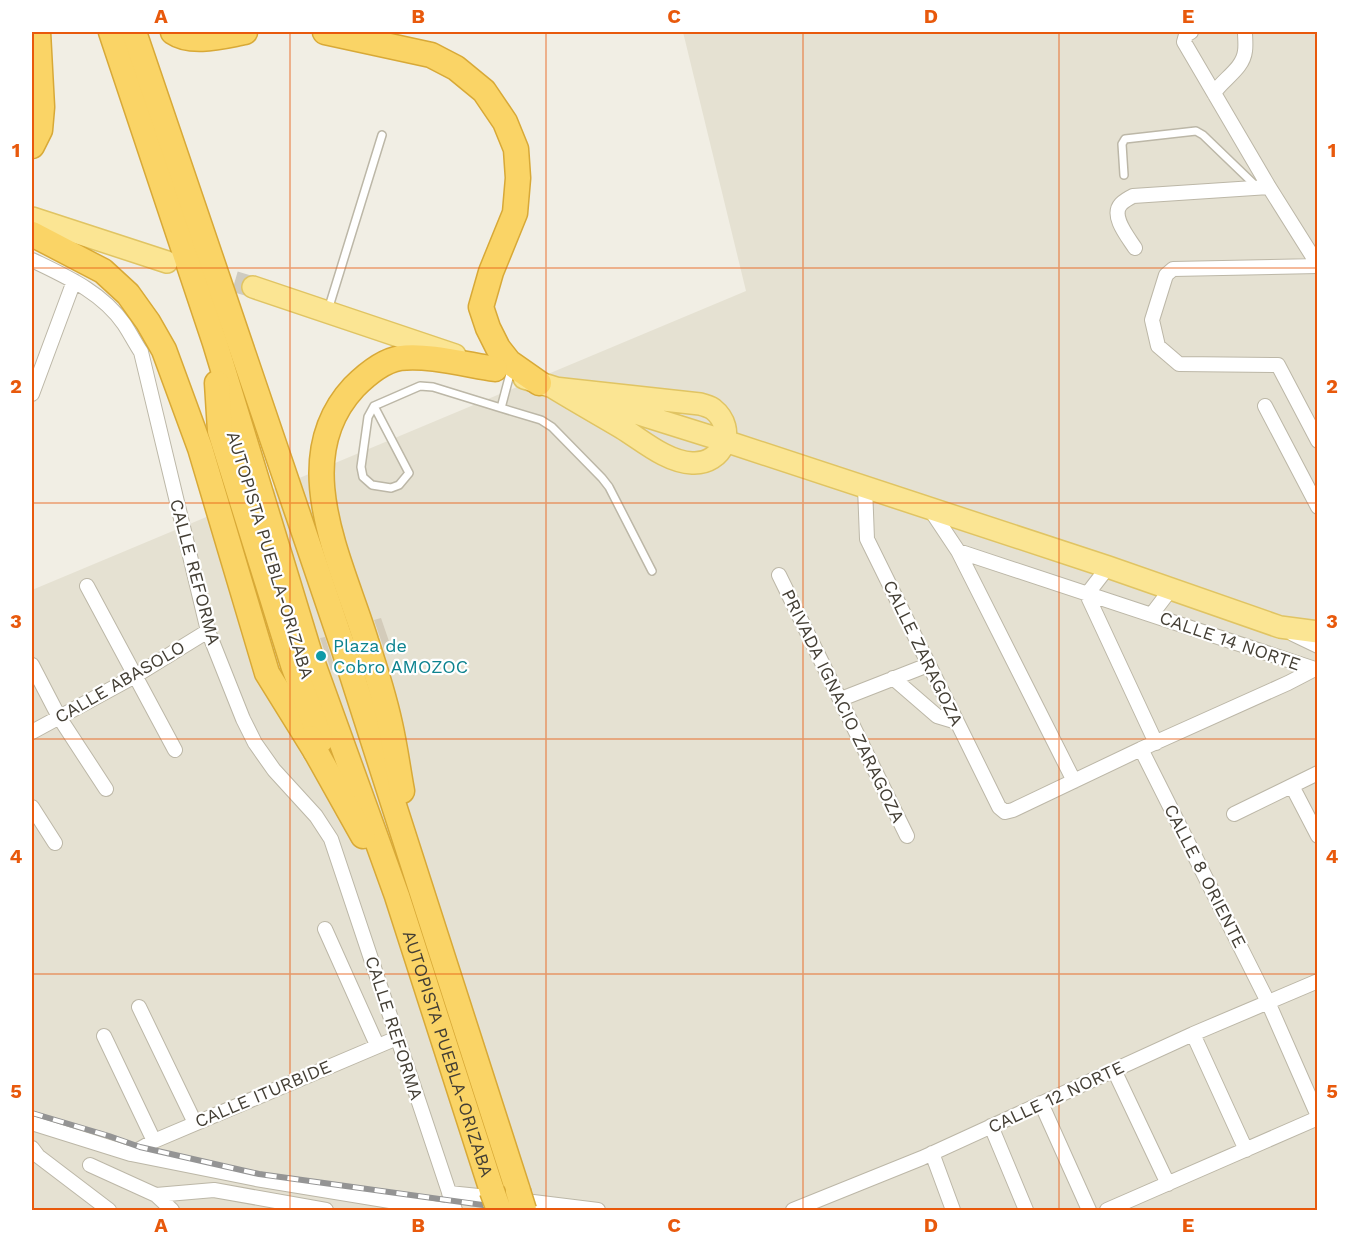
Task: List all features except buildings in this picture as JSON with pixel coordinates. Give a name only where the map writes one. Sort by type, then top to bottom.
[{"type":"highway","points":[[32,146],[40,130],[42,107],[38,32]]},
{"type":"highway","name":"AUTOPISTA PUEBLA-ORIZABA","points":[[111,32],[215,343],[311,658],[397,896],[495,1201]]},
{"type":"highway","name":"AUTOPISTA PUEBLA-ORIZABA","points":[[134,32],[343,647],[521,1201]]},
{"type":"highway","points":[[173,32],[198,39],[244,32]]},
{"type":"highway","points":[[325,32],[431,55],[456,68],[484,91],[505,122],[516,149],[518,178],[514,213],[491,272],[481,307],[498,348],[509,362],[547,386]]},
{"type":"highway","points":[[32,234],[104,271],[128,294],[164,350],[200,448],[267,673],[316,752]]},
{"type":"highway","name":"AUTOPISTA PUEBLA-ORIZABA","points":[[215,343],[220,431],[237,529],[280,668],[316,752],[397,896]]},
{"type":"highway","points":[[429,920],[408,827],[390,725],[366,640],[330,532],[321,489],[322,451],[333,419],[349,393],[373,370],[389,362],[400,358],[421,358],[502,371]]},
{"type":"highway","name":"AUTOPISTA PUEBLA-ORIZABA","points":[[258,396],[262,440],[285,544],[322,654],[388,834],[429,920]]},
{"type":"highway","name":"AUTOPISTA PUEBLA-ORIZABA","points":[[220,431],[293,665],[324,747],[397,896]]},
{"type":"main road","points":[[32,218],[167,262]]},
{"type":"main road","points":[[253,287],[547,386],[930,508],[1280,627],[1317,632]]},
{"type":"main road","points":[[547,386],[700,404],[712,409],[721,419],[726,432],[723,448],[705,462],[680,461],[547,386]]},
{"type":"street","points":[[1214,93],[1243,59],[1245,32]]},
{"type":"street","points":[[1187,37],[1263,187],[1317,266]]},
{"type":"street","points":[[1135,248],[1119,221],[1117,213],[1120,205],[1133,195],[1263,187]]},
{"type":"street","name":"CALLE REFORMA","points":[[32,260],[74,281],[95,295],[122,322],[141,352],[208,631],[255,743],[274,770],[316,816],[331,839],[455,1210]]},
{"type":"street","points":[[1317,266],[1173,269],[1166,275],[1152,320],[1158,346],[1179,364],[1278,365],[1317,441]]},
{"type":"street","points":[[32,394],[74,281]]},
{"type":"street","points":[[1265,406],[1317,507]]},
{"type":"street","name":"CALLE ZARAGOZA","points":[[865,488],[867,539],[999,807],[1005,812]]},
{"type":"street","points":[[930,508],[958,551],[1074,781]]},
{"type":"street","name":"CALLE 14 NORTE","points":[[958,551],[1316,669]]},
{"type":"street","points":[[1108,567],[1088,593],[1156,743]]},
{"type":"street","name":"PRIVADA IGNACIO ZARAGOZA","points":[[779,575],[907,836]]},
{"type":"street","points":[[87,586],[175,750]]},
{"type":"street","points":[[1152,614],[1171,589]]},
{"type":"street","points":[[1280,627],[1317,646]]},
{"type":"street","name":"CALLE ABASOLO","points":[[32,732],[135,676],[208,631]]},
{"type":"street","points":[[32,665],[59,717],[106,789]]},
{"type":"street","points":[[841,699],[928,665]]},
{"type":"street","name":"CALLE 14 NORTE","points":[[1005,812],[1316,669]]},
{"type":"street","points":[[893,678],[937,716],[957,723]]},
{"type":"street","name":"CALLE 8 ORIENTE","points":[[1141,749],[1268,1002],[1317,1118]]},
{"type":"street","points":[[1234,814],[1317,772]]},
{"type":"street","points":[[1292,786],[1317,836]]},
{"type":"street","points":[[32,807],[55,843]]},
{"type":"street","points":[[325,929],[377,1045]]},
{"type":"street","name":"CALLE 12 NORTE","points":[[793,1210],[932,1153],[1193,1034],[1317,981]]},
{"type":"street","points":[[139,1007],[195,1123]]},
{"type":"street","points":[[1193,1034],[1246,1150]]},
{"type":"street","points":[[104,1036],[154,1141]]},
{"type":"street","name":"CALLE ITURBIDE","points":[[131,1154],[195,1123],[397,1038]]},
{"type":"street","points":[[1114,1070],[1168,1184]]},
{"type":"street","points":[[1041,1103],[1089,1210]]},
{"type":"street","points":[[1107,1210],[1317,1118]]},
{"type":"street","points":[[32,1123],[131,1154],[256,1179],[445,1210]]},
{"type":"street","points":[[991,1126],[1026,1210]]},
{"type":"street","points":[[32,1148],[38,1156],[109,1210]]},
{"type":"street","points":[[932,1153],[953,1210]]},
{"type":"street","points":[[90,1165],[156,1195],[172,1210]]},
{"type":"street","points":[[156,1195],[214,1190],[326,1210]]},
{"type":"street","points":[[449,1193],[598,1210]]},
{"type":"lane","points":[[1124,176],[1122,144],[1125,139],[1196,130],[1263,187]]},
{"type":"lane","points":[[327,312],[382,135]]},
{"type":"lane","points":[[501,408],[502,371]]},
{"type":"lane","points":[[374,406],[409,473],[399,485],[391,488],[372,484],[363,477],[361,467],[368,417],[374,406],[420,386],[434,387],[541,420],[552,427],[609,487],[651,571]]},
{"type":"shaded area","points":[[683,32],[1317,32],[1317,1210],[32,1210],[32,590],[746,291]]},
{"type":"tunnel","points":[[205,273],[253,287]]},
{"type":"railway","points":[[32,1113],[140,1147],[259,1174],[519,1210]]},
{"type":"place","name":"Plaza de Cobro AMOZOC","points":[[321,656]]}]
